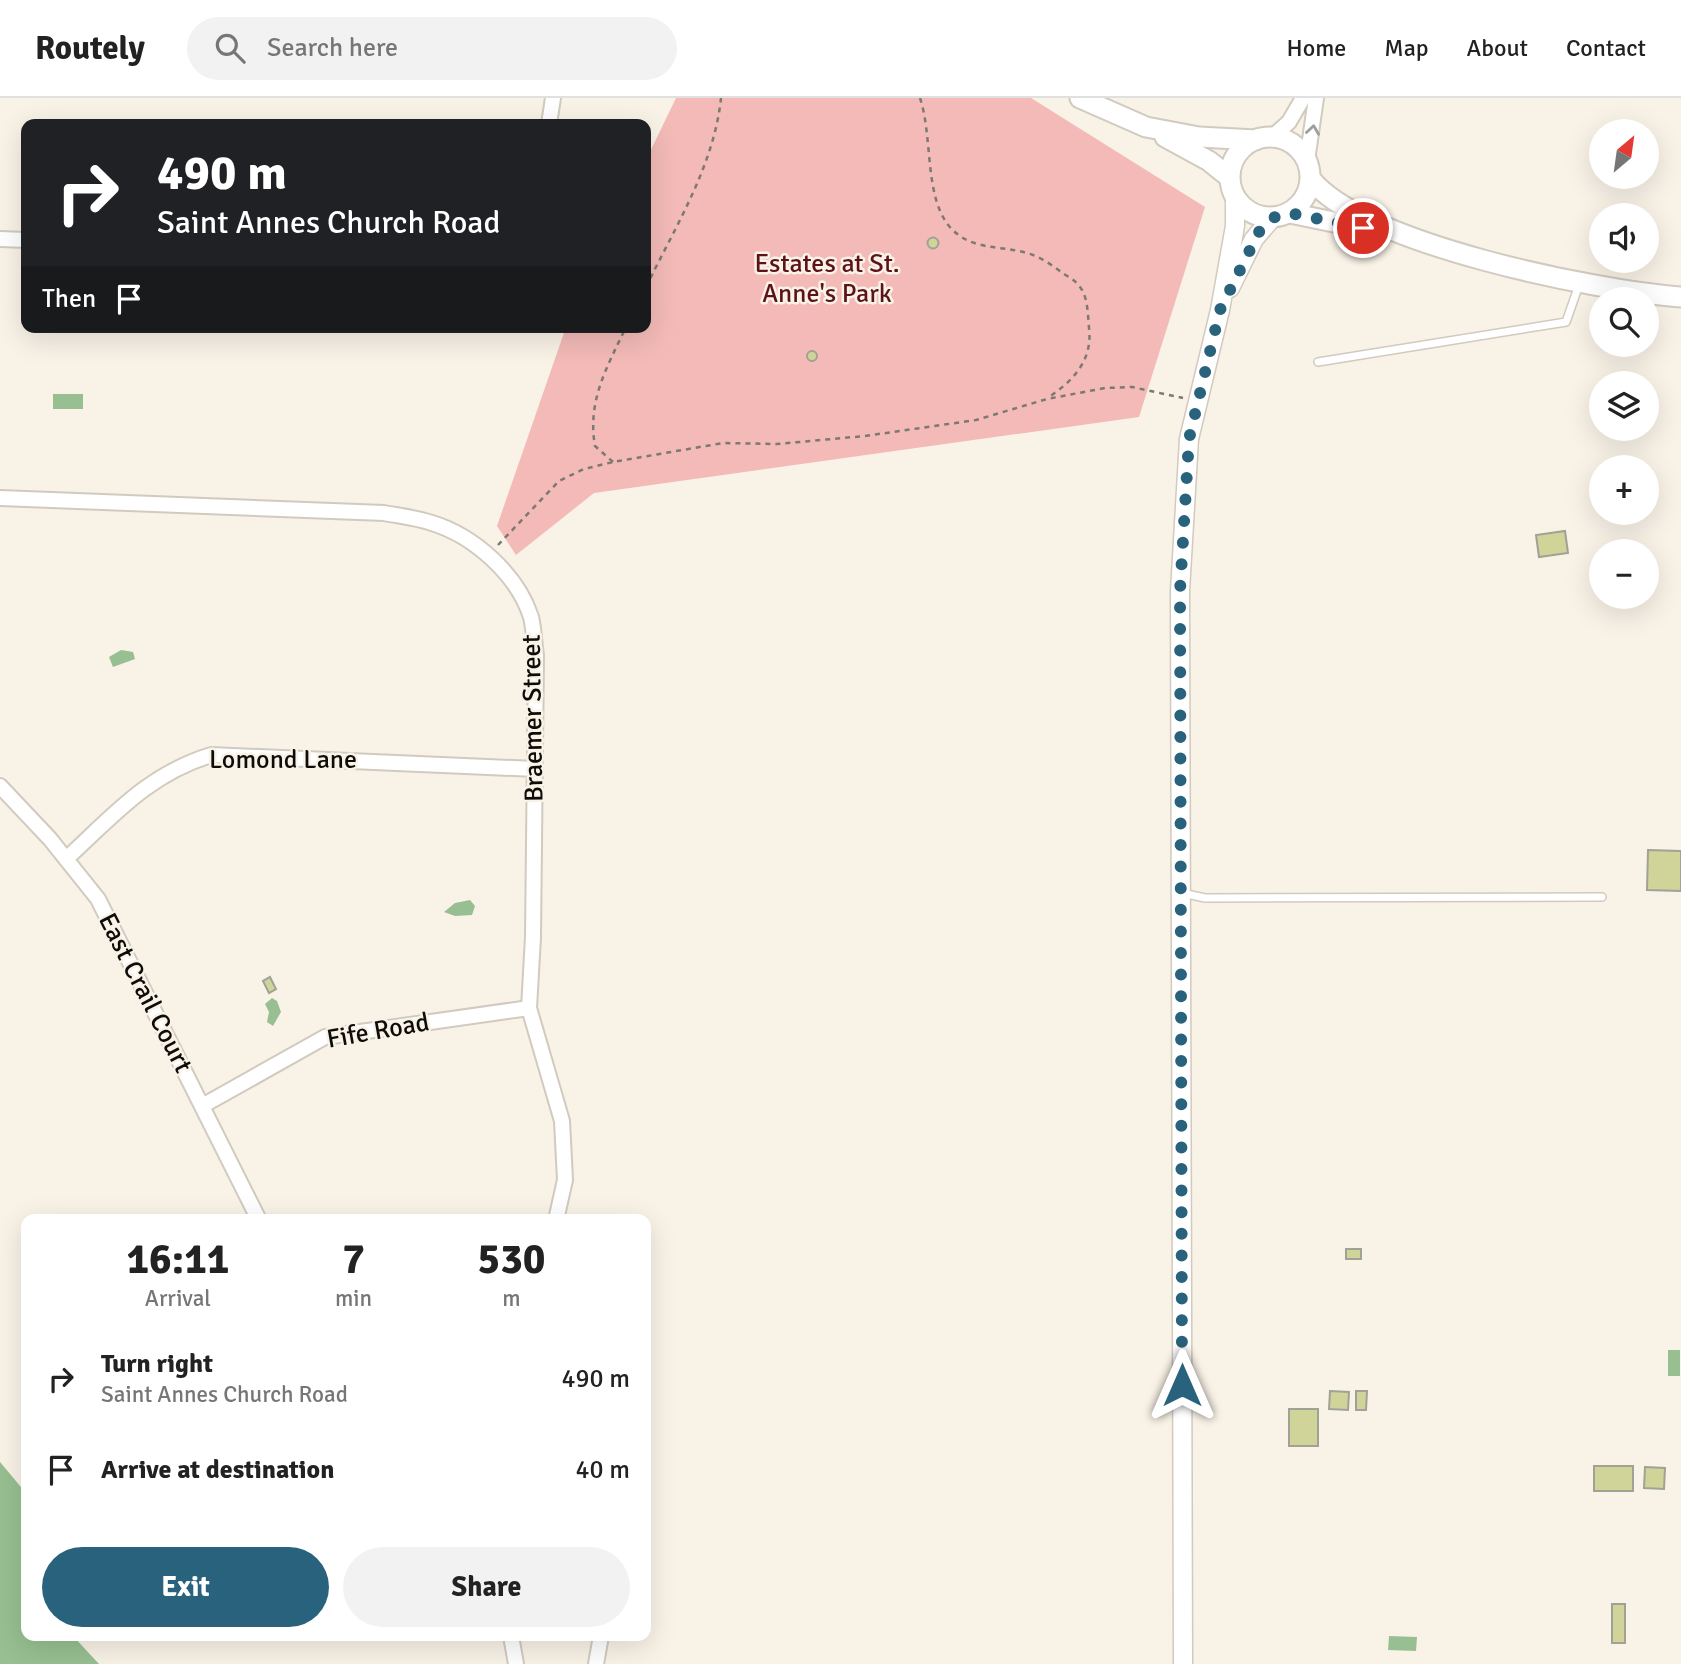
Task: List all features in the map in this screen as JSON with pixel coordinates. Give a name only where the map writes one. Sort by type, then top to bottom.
[{"type":"main road","points":[[1080,98],[1146,127],[1209,161],[1229,177]]},
{"type":"main road","points":[[1146,127],[1199,137],[1264,138],[1295,146],[1321,192],[1337,203],[1416,238],[1478,258],[1580,285],[1681,297]]},
{"type":"main road","points":[[1264,138],[1244,146],[1235,157],[1229,177],[1235,197],[1248,211],[1416,238]]},
{"type":"main road","points":[[1281,215],[1305,198],[1309,170]]},
{"type":"street","points":[[550,119],[553,98]]},
{"type":"street","points":[[1264,138],[1289,122],[1303,98]]},
{"type":"street","points":[[1309,170],[1316,98]]},
{"type":"street","points":[[1183,1664],[1180,591],[1189,439],[1220,310],[1235,226],[1235,197]]},
{"type":"street","points":[[1220,310],[1245,255],[1259,232],[1281,215]]},
{"type":"street","points":[[0,239],[21,240]]},
{"type":"street","name":"Braemer Street","points":[[0,498],[384,513],[433,523],[472,543],[488,555],[516,588],[531,617],[536,655],[533,937],[529,1008],[562,1121],[565,1180],[557,1214]]},
{"type":"street","name":"Lomond Lane","points":[[66,859],[135,795],[177,766],[211,755],[535,769]]},
{"type":"street","name":"East Crail Court","points":[[0,786],[66,859],[98,900],[256,1214]]},
{"type":"street","name":"Fife Road","points":[[202,1106],[325,1037],[529,1008]]},
{"type":"street","points":[[512,1641],[516,1664]]},
{"type":"street","points":[[596,1664],[600,1641]]},
{"type":"lane","points":[[1318,362],[1566,322],[1580,285]]},
{"type":"lane","points":[[1181,893],[1205,898],[1602,897]]},
{"type":"path","points":[[651,277],[699,178],[719,120],[721,98]]},
{"type":"path","points":[[920,98],[926,115],[933,191],[939,209],[950,227],[971,244],[1028,253],[1051,264],[1078,283],[1084,293],[1090,333],[1088,350],[1082,367],[1069,384],[1047,399]]},
{"type":"path","points":[[613,462],[595,446],[593,405],[595,393],[623,333]]},
{"type":"path","points":[[488,555],[559,481],[584,469],[613,462],[723,443],[777,444],[865,436],[976,420],[1047,399],[1104,388],[1132,387],[1197,401]]},
{"type":"green space","name":"Estates at St. Anne's Park","points":[[676,98],[1031,98],[1205,207],[1139,417],[594,493],[516,555],[497,526],[564,333],[651,333],[651,150]]},
{"type":"shaded area","points":[[53,394],[83,394],[83,409],[53,409]]},
{"type":"shaded area","points":[[121,650],[133,652],[135,659],[113,667],[109,657]]},
{"type":"shaded area","points":[[470,900],[475,906],[472,915],[455,916],[444,912],[455,903]]},
{"type":"shaded area","points":[[272,998],[277,1001],[281,1012],[273,1026],[267,1022],[269,1012],[265,1004]]},
{"type":"shaded area","points":[[1668,1350],[1680,1350],[1680,1376],[1668,1376]]},
{"type":"shaded area","points":[[0,1462],[21,1487],[21,1641],[78,1641],[99,1664],[0,1664]]},
{"type":"shaded area","points":[[1389,1636],[1417,1637],[1416,1651],[1388,1650]]},
{"type":"building","points":[[933,238],[937,239],[937,247],[933,248],[929,247],[928,243],[929,239]]},
{"type":"building","points":[[812,351],[816,352],[816,360],[812,361],[808,360],[807,356],[808,352]]},
{"type":"building","points":[[1565,531],[1568,553],[1539,557],[1536,535]]},
{"type":"building","points":[[1648,850],[1681,851],[1681,891],[1647,890]]},
{"type":"building","points":[[270,977],[276,989],[269,993],[263,981]]},
{"type":"building","points":[[1346,1249],[1361,1249],[1361,1259],[1346,1259]]},
{"type":"building","points":[[1330,1391],[1349,1392],[1348,1410],[1329,1409]]},
{"type":"building","points":[[1356,1391],[1367,1391],[1366,1410],[1356,1410]]},
{"type":"building","points":[[1289,1409],[1318,1409],[1318,1446],[1289,1446]]},
{"type":"building","points":[[1594,1466],[1633,1466],[1633,1491],[1594,1491]]},
{"type":"building","points":[[1645,1467],[1665,1468],[1664,1489],[1644,1488]]},
{"type":"building","points":[[1612,1604],[1625,1604],[1625,1643],[1612,1643]]},
{"type":"route","points":[[1182,1385],[1180,591],[1189,439],[1207,355],[1220,310],[1245,255],[1259,232],[1272,218],[1290,213],[1363,228]]}]
